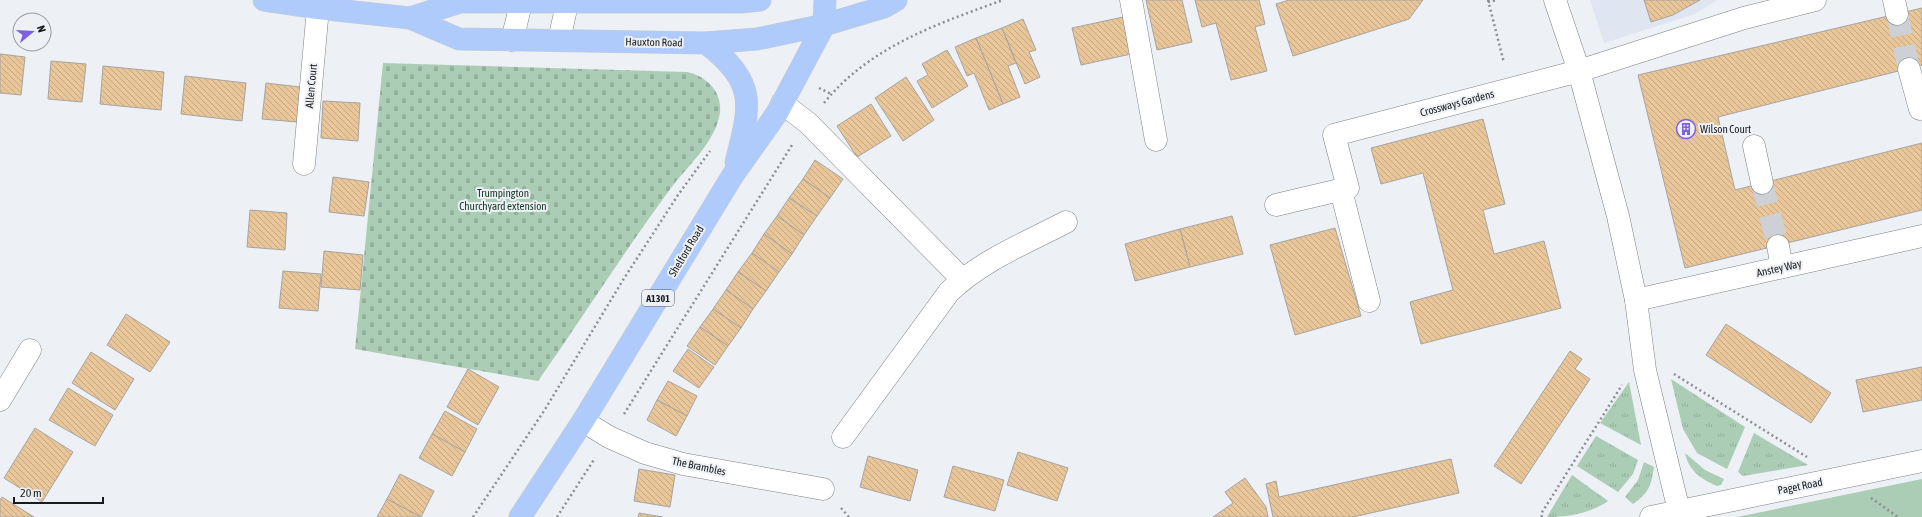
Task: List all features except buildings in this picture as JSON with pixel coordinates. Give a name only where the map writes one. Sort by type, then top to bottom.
[{"type":"main road","name":"Hauxton Road","points":[[264,0],[318,8],[410,18],[459,39],[706,42],[757,39],[824,25],[884,7],[896,0]]},
{"type":"main road","name":"Hauxton Road","points":[[410,18],[460,2],[741,2],[760,0]]},
{"type":"main road","name":"Shelford Road","points":[[520,517],[583,421],[733,175],[782,103],[824,25],[825,0]]},
{"type":"main road","points":[[706,42],[723,56],[733,67],[741,80],[746,97],[747,122],[733,175]]},
{"type":"street","points":[[1131,0],[1156,140]]},
{"type":"street","points":[[1555,0],[1579,71],[1618,216],[1636,300],[1645,370],[1679,511]]},
{"type":"street","points":[[1744,18],[1756,0]]},
{"type":"street","points":[[1579,71],[1744,18],[1815,0]]},
{"type":"street","points":[[512,40],[521,1]]},
{"type":"street","points":[[559,40],[567,1]]},
{"type":"street","name":"Allen Court","points":[[304,164],[318,8]]},
{"type":"street","points":[[1909,69],[1920,109]]},
{"type":"street","name":"Crossways Gardens","points":[[1341,190],[1348,188],[1334,135],[1579,71]]},
{"type":"street","points":[[782,103],[808,123],[962,279]]},
{"type":"street","points":[[1754,146],[1762,183]]},
{"type":"street","points":[[1276,205],[1341,190],[1369,301]]},
{"type":"street","points":[[843,437],[949,292],[962,279],[977,268],[1066,222]]},
{"type":"street","name":"Anstey Way","points":[[1636,300],[1922,236]]},
{"type":"street","points":[[1778,246],[1782,267]]},
{"type":"street","points":[[0,400],[30,350]]},
{"type":"street","name":"The Brambles","points":[[583,421],[609,437],[645,453],[683,464],[823,488]]},
{"type":"street","name":"Paget Road","points":[[1651,517],[1922,461]]},
{"type":"path","points":[[557,517],[609,437],[785,156],[831,94],[868,60],[915,33],[1003,0]]},
{"type":"path","points":[[1497,0],[1488,1],[1511,89]]},
{"type":"path","points":[[473,517],[544,410],[627,273],[678,195],[714,146]]},
{"type":"shaded area","points":[[1590,0],[1717,0],[1695,14],[1604,43]]},
{"type":"green space","name":"Trumpington Churchyard extension","points":[[383,63],[687,72],[706,81],[718,97],[720,112],[713,133],[707,143],[654,211],[538,381],[355,349]]},
{"type":"green space","points":[[1671,379],[1745,427],[1727,469],[1697,453],[1683,429]]},
{"type":"green space","points":[[1629,382],[1641,445],[1600,423]]},
{"type":"green space","points":[[1754,433],[1808,465],[1743,476],[1738,472]]},
{"type":"green space","points":[[1596,436],[1638,460],[1633,474],[1618,492],[1577,466]]},
{"type":"green space","points":[[1685,453],[1705,470],[1724,479],[1721,485],[1717,486],[1696,474],[1689,465]]},
{"type":"green space","points":[[1644,462],[1654,467],[1652,479],[1643,496],[1633,504],[1625,497],[1638,480]]},
{"type":"green space","points":[[1572,475],[1608,501],[1594,509],[1579,514],[1547,517]]},
{"type":"green space","points":[[1922,479],[1922,517],[1737,517]]},
{"type":"tunnel","points":[[1897,14],[1909,69]]},
{"type":"tunnel","points":[[1762,183],[1778,246]]},
{"type":"place","name":"Wilson Court","points":[[1686,129]]}]
